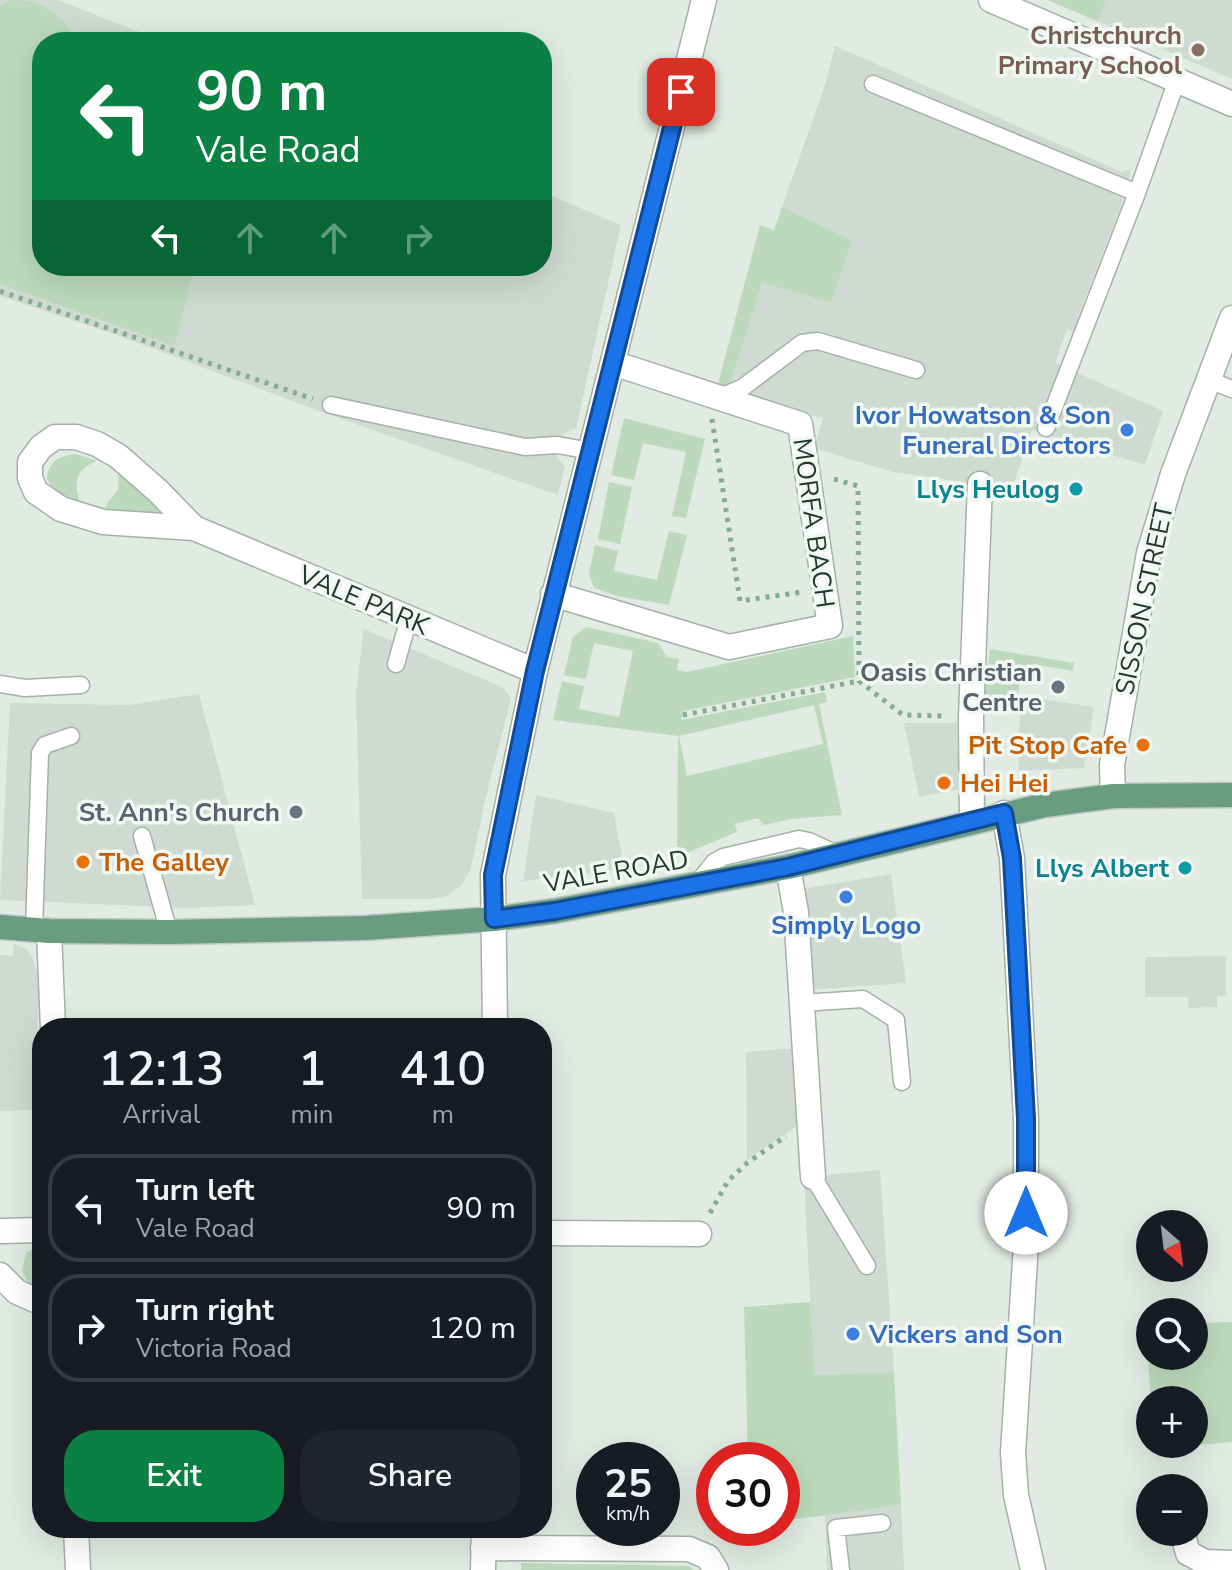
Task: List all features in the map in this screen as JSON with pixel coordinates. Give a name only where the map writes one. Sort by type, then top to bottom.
[{"type":"main road","name":"VALE ROAD","points":[[0,927],[169,932],[365,928],[494,919],[695,886],[788,867],[1004,813],[1113,796],[1232,795]]},
{"type":"street","points":[[495,1018],[493,875],[553,594],[704,0]]},
{"type":"street","points":[[991,0],[1232,104]]},
{"type":"street","name":"SISSON STREET","points":[[1113,796],[1112,765],[1120,710],[1149,553],[1173,474],[1232,318]]},
{"type":"street","name":"MORFA BACH","points":[[553,594],[729,647],[830,626],[800,424],[613,363]]},
{"type":"street","name":"VALE PARK","points":[[194,528],[118,456],[97,444],[76,437],[55,437],[41,447],[30,462],[30,478],[36,492],[61,509],[103,522],[194,528],[535,671]]},
{"type":"street","points":[[972,821],[971,717],[980,484]]},
{"type":"street","points":[[1004,813],[1012,858],[1026,1119],[1026,1244],[1013,1453],[1016,1495],[1033,1570]]},
{"type":"street","points":[[788,867],[796,912],[813,1177]]},
{"type":"street","points":[[41,930],[52,1018]]},
{"type":"street","points":[[0,1231],[32,1230]]},
{"type":"street","points":[[552,1233],[699,1234]]},
{"type":"street","points":[[0,1275],[17,1292],[32,1299]]},
{"type":"street","points":[[76,1538],[78,1570]]},
{"type":"street","points":[[1186,1546],[1188,1553],[1205,1562],[1232,1563]]},
{"type":"street","points":[[483,1549],[689,1549],[708,1557],[716,1570]]},
{"type":"lane","points":[[1046,428],[1177,80]]},
{"type":"lane","points":[[873,84],[1137,193]]},
{"type":"lane","points":[[713,396],[742,388],[802,343],[818,341],[916,370]]},
{"type":"lane","points":[[1209,380],[1232,389]]},
{"type":"lane","points":[[331,405],[525,447],[558,445],[590,451]]},
{"type":"lane","points":[[396,664],[409,618]]},
{"type":"lane","points":[[0,684],[25,688],[81,685]]},
{"type":"lane","points":[[41,930],[40,753],[45,745],[71,736]]},
{"type":"lane","points":[[142,836],[169,932]]},
{"type":"lane","points":[[695,886],[714,862],[723,857],[799,839],[837,854]]},
{"type":"lane","points":[[802,1003],[863,999],[896,1020],[902,1082]]},
{"type":"lane","points":[[813,1177],[867,1266]]},
{"type":"lane","points":[[841,1570],[836,1528],[882,1523]]},
{"type":"path","points":[[0,291],[331,405]]},
{"type":"path","points":[[713,396],[740,601],[824,589]]},
{"type":"path","points":[[806,470],[858,486],[859,681]]},
{"type":"path","points":[[683,715],[859,681],[903,715],[971,717]]},
{"type":"path","points":[[699,1234],[728,1181],[747,1163],[810,1120]]},
{"type":"shaded area","points":[[0,0],[58,0],[140,32],[32,32],[32,276],[552,276],[552,196],[621,225],[576,428],[560,436],[555,454],[565,467],[558,495],[319,411],[114,334],[0,296]]},
{"type":"shaded area","name":"Christchurch Primary School","points":[[1048,0],[1232,0],[1232,79],[1097,21]]},
{"type":"shaded area","points":[[835,46],[1122,172],[1132,168],[1075,332],[1067,329],[1055,363],[1163,411],[1145,465],[1032,430],[1012,489],[893,472],[814,448],[823,418],[795,412],[729,388],[762,281],[831,303],[852,240],[782,207],[824,88]]},
{"type":"shaded area","points":[[364,629],[504,688],[511,699],[471,868],[461,886],[446,896],[432,899],[362,899],[356,692]]},
{"type":"shaded area","points":[[199,694],[255,905],[187,908],[0,900],[10,703],[129,705]]},
{"type":"shaded area","points":[[1023,696],[1094,707],[1084,768],[1019,771],[1018,735]]},
{"type":"shaded area","points":[[904,723],[957,723],[959,789],[919,797]]},
{"type":"shaded area","points":[[536,795],[614,813],[624,869],[523,881]]},
{"type":"shaded area","points":[[891,874],[906,983],[808,990],[797,890]]},
{"type":"shaded area","points":[[14,944],[26,949],[39,977],[38,1018],[32,1018],[32,1110],[0,1111],[0,955],[13,956]]},
{"type":"shaded area","points":[[1226,956],[1226,996],[1217,996],[1217,1007],[1189,1008],[1188,997],[1145,997],[1145,957]]},
{"type":"shaded area","points":[[798,1048],[801,1123],[747,1160],[746,1052]]},
{"type":"shaded area","points":[[880,1170],[894,1372],[814,1375],[804,1177]]},
{"type":"shaded area","points":[[901,1505],[904,1570],[827,1570],[825,1515]]},
{"type":"green space","points":[[11,0],[43,6],[72,32],[32,32],[32,276],[192,276],[175,346],[0,284],[0,5]]},
{"type":"green space","points":[[1048,0],[1106,0],[1097,21]]},
{"type":"green space","points":[[782,207],[852,240],[831,303],[762,282],[729,388],[718,384],[760,225],[774,230]]},
{"type":"green space","points":[[624,418],[705,439],[686,518],[672,516],[686,452],[643,443],[634,480],[611,475]]},
{"type":"green space","points":[[76,454],[97,461],[84,468],[78,477],[80,502],[55,491],[47,480],[49,469],[55,461]]},
{"type":"green space","points":[[119,472],[173,513],[169,520],[104,508],[118,489]]},
{"type":"green space","points":[[609,482],[632,487],[620,544],[598,539]]},
{"type":"green space","points":[[669,531],[687,535],[669,605],[617,596],[594,588],[589,574],[595,545],[618,551],[614,571],[657,580]]},
{"type":"green space","points":[[586,627],[658,643],[667,657],[679,659],[677,670],[687,672],[853,636],[855,677],[684,711],[681,720],[825,692],[827,702],[819,704],[842,815],[791,819],[764,825],[758,818],[735,824],[737,832],[677,857],[678,736],[553,720],[562,681],[584,686],[579,709],[619,717],[633,651],[594,643],[586,679],[564,675],[573,637]],"holes":[[[814,705],[823,744],[687,776],[679,736]]]},
{"type":"green space","points":[[990,649],[1074,663],[1073,671],[1034,664],[1031,679],[1021,677],[1018,694],[1023,696],[1022,701],[984,700]]},
{"type":"green space","points":[[32,1249],[32,1287],[22,1271],[26,1253]]},
{"type":"green space","points":[[810,1302],[815,1375],[894,1372],[901,1505],[800,1519],[800,1442],[748,1442],[744,1307]]},
{"type":"green space","points":[[1232,1322],[1232,1442],[1208,1444],[1208,1386],[1150,1386],[1149,1370],[1208,1370],[1208,1323]]},
{"type":"green space","points":[[521,1563],[690,1566],[693,1570],[521,1570]]},
{"type":"place","name":"Christchurch Primary School","points":[[1198,50]]},
{"type":"place","name":"Ivor Howatson & Son Funeral Directors","points":[[1127,430]]},
{"type":"place","name":"Llys Heulog","points":[[1076,489]]},
{"type":"place","name":"Oasis Christian Centre","points":[[1058,687]]},
{"type":"place","name":"Pit Stop Cafe","points":[[1143,745]]},
{"type":"place","name":"Hei Hei","points":[[944,783]]},
{"type":"place","name":"St. Ann's Church","points":[[296,812]]},
{"type":"place","name":"The Galley","points":[[83,862]]},
{"type":"place","name":"Llys Albert","points":[[1185,868]]},
{"type":"place","name":"Simply Logo","points":[[846,897]]},
{"type":"place","name":"Vickers and Son","points":[[853,1334]]},
{"type":"route","points":[[681,92],[535,671],[493,875],[494,919],[555,911],[788,867],[1004,813],[1012,858],[1026,1119],[1026,1213]]}]
